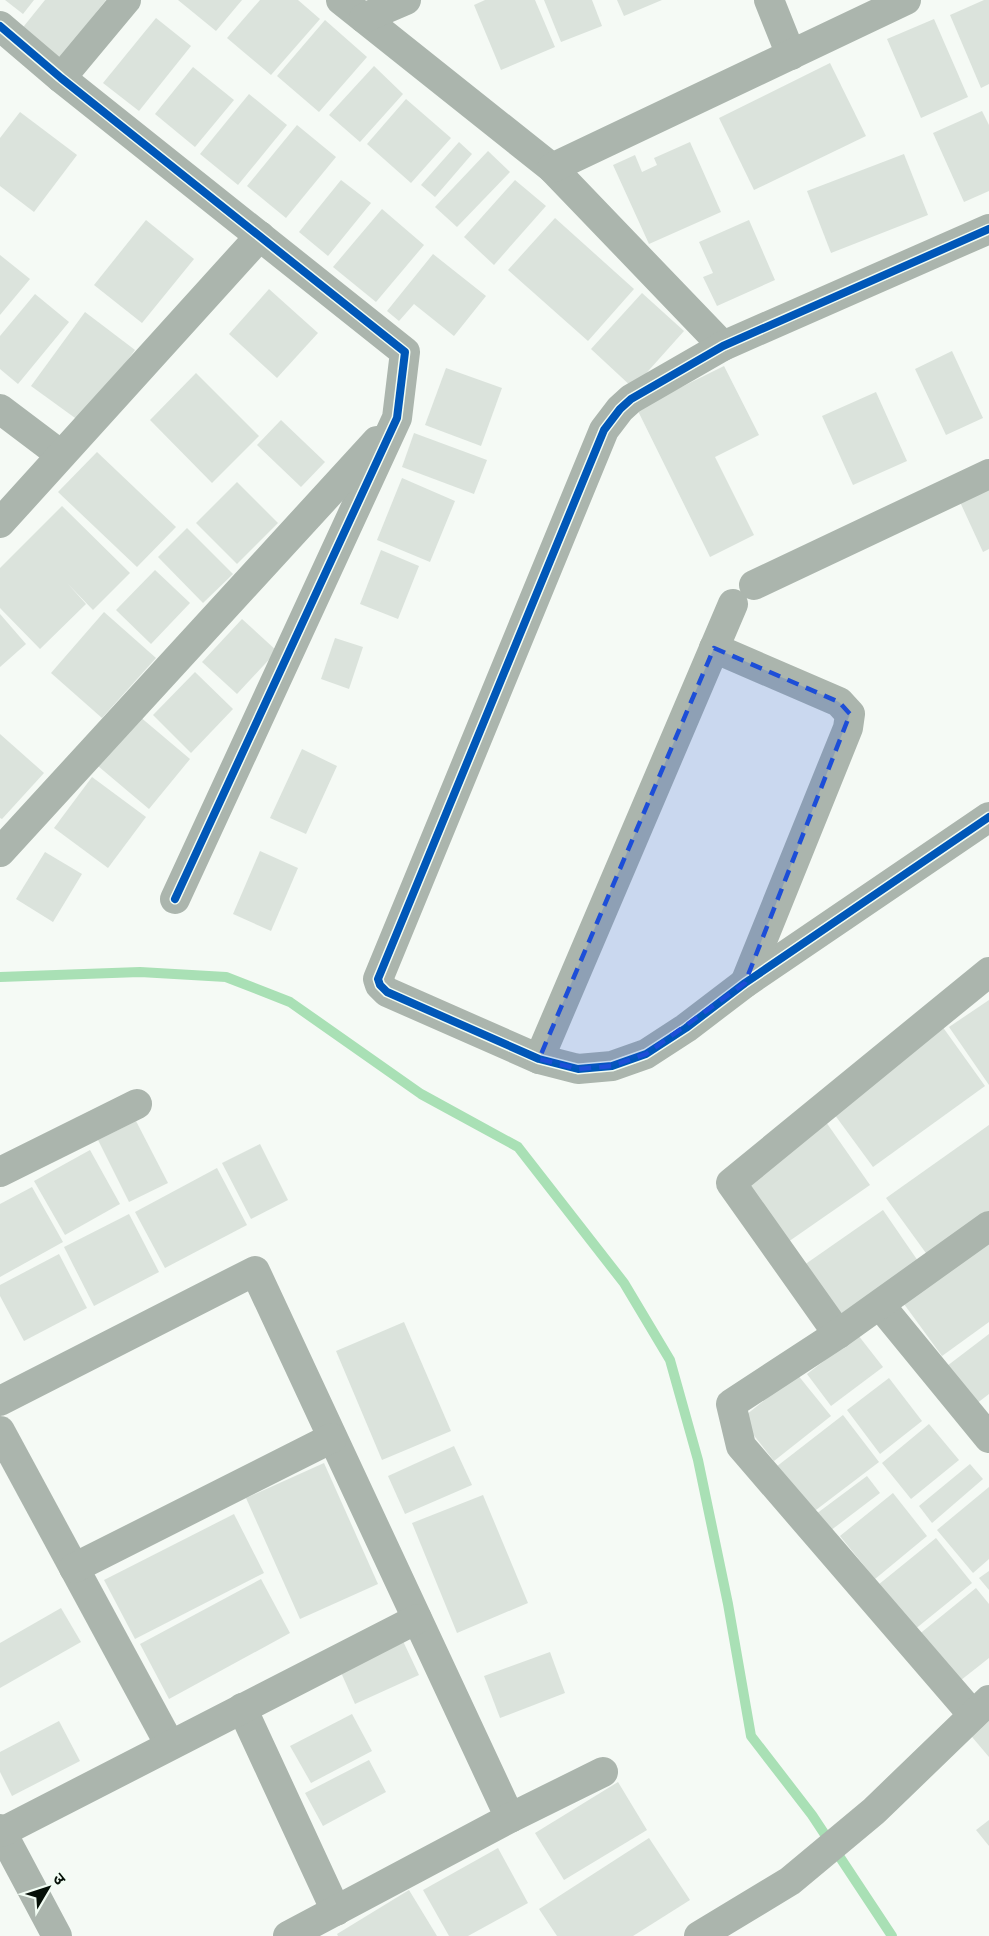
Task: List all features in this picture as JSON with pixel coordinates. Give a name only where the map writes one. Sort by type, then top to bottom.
[{"type":"street","points":[[61,78],[126,0]]},
{"type":"street","points":[[352,9],[406,0]]},
{"type":"street","points":[[769,0],[791,55]]},
{"type":"street","points":[[552,168],[906,0]]},
{"type":"street","points":[[352,9],[552,168],[723,346]]},
{"type":"street","points":[[0,26],[61,78],[405,352],[397,418],[175,899]]},
{"type":"street","points":[[989,229],[723,346],[632,399],[620,409],[604,430],[378,979],[387,992],[539,1059],[578,1069],[612,1066],[646,1054],[686,1028],[745,983],[989,817]]},
{"type":"street","points":[[0,523],[260,236]]},
{"type":"street","points":[[0,409],[61,455]]},
{"type":"street","points":[[0,852],[397,418]]},
{"type":"street","points":[[539,1059],[714,648],[744,595],[989,474]]},
{"type":"street","points":[[714,648],[839,702],[850,714],[848,728],[745,983]]},
{"type":"street","points":[[838,1334],[731,1183],[989,972]]},
{"type":"street","points":[[0,1172],[137,1104]]},
{"type":"street","points":[[699,1936],[790,1881],[873,1811],[981,1708],[741,1446],[731,1404],[838,1334],[989,1226]]},
{"type":"street","points":[[0,1401],[255,1271],[510,1818]]},
{"type":"street","points":[[880,1305],[989,1438]]},
{"type":"street","points":[[0,1431],[170,1745]]},
{"type":"street","points":[[74,1568],[332,1438]]},
{"type":"street","points":[[57,1936],[1,1830],[417,1619]]},
{"type":"street","points":[[242,1708],[336,1911]]},
{"type":"street","points":[[288,1936],[510,1818],[603,1772]]},
{"type":"highlighted area","points":[[714,648],[839,702],[850,714],[745,983],[646,1054],[612,1066],[578,1069],[539,1059]]},
{"type":"building","points":[[5,0],[34,0],[23,14]]},
{"type":"building","points":[[45,0],[106,0],[57,62],[20,31]]},
{"type":"building","points":[[178,0],[242,0],[216,31]]},
{"type":"building","points":[[260,0],[298,0],[320,19],[271,75],[227,38]]},
{"type":"building","points":[[485,0],[535,0],[555,47],[501,70],[474,5]]},
{"type":"building","points":[[544,0],[592,0],[602,26],[561,42]]},
{"type":"building","points":[[617,0],[662,0],[624,16]]},
{"type":"building","points":[[989,0],[989,84],[981,88],[950,15]]},
{"type":"building","points":[[156,18],[191,46],[139,111],[103,83]]},
{"type":"building","points":[[934,19],[968,97],[921,118],[887,39]]},
{"type":"building","points":[[325,20],[367,57],[319,112],[277,76]]},
{"type":"building","points":[[830,63],[866,136],[754,190],[719,118]]},
{"type":"building","points":[[374,66],[403,94],[360,142],[329,115]]},
{"type":"building","points":[[193,67],[234,100],[195,147],[155,114]]},
{"type":"building","points":[[249,94],[287,125],[238,185],[200,154]]},
{"type":"building","points":[[406,99],[451,138],[411,183],[367,144]]},
{"type":"building","points":[[982,111],[989,125],[989,191],[964,202],[933,133]]},
{"type":"building","points":[[20,112],[77,155],[34,212],[0,186],[0,138]]},
{"type":"building","points":[[297,125],[336,157],[286,218],[247,186]]},
{"type":"building","points":[[459,142],[472,154],[435,197],[421,185]]},
{"type":"building","points":[[690,142],[721,212],[649,244],[613,165],[635,155],[642,172],[657,165],[654,158]]},
{"type":"building","points":[[488,151],[510,172],[457,227],[435,207]]},
{"type":"building","points":[[904,154],[928,215],[831,253],[807,191]]},
{"type":"building","points":[[341,180],[371,203],[328,256],[299,232]]},
{"type":"building","points":[[515,180],[546,206],[494,265],[464,237]]},
{"type":"building","points":[[382,209],[424,245],[376,302],[333,267]]},
{"type":"building","points":[[555,218],[634,289],[588,341],[508,270]]},
{"type":"building","points":[[146,220],[194,259],[142,323],[94,285]]},
{"type":"building","points":[[749,220],[775,280],[717,306],[703,277],[713,273],[699,242]]},
{"type":"building","points":[[433,254],[486,296],[454,336],[414,304],[399,321],[387,311]]},
{"type":"building","points":[[0,255],[30,279],[0,315]]},
{"type":"building","points":[[269,289],[318,333],[277,378],[229,334]]},
{"type":"building","points":[[642,293],[684,331],[633,388],[591,349]]},
{"type":"building","points":[[35,294],[69,322],[18,384],[0,369],[0,336]]},
{"type":"building","points":[[85,312],[135,350],[82,423],[31,386]]},
{"type":"building","points":[[952,351],[983,418],[946,435],[915,369]]},
{"type":"building","points":[[724,366],[759,435],[715,457],[754,535],[710,557],[637,409]]},
{"type":"building","points":[[446,368],[502,388],[481,446],[425,425]]},
{"type":"building","points":[[196,373],[259,436],[212,483],[150,420]]},
{"type":"building","points":[[876,392],[907,461],[853,485],[822,416]]},
{"type":"building","points":[[281,420],[325,462],[301,487],[257,445]]},
{"type":"building","points":[[414,433],[487,460],[474,494],[402,467]]},
{"type":"building","points":[[97,452],[176,527],[137,567],[58,492]]},
{"type":"building","points":[[402,478],[455,501],[430,562],[377,540]]},
{"type":"building","points":[[237,482],[278,523],[237,564],[196,523]]},
{"type":"building","points":[[989,488],[989,549],[983,552],[960,502]]},
{"type":"building","points":[[62,506],[130,573],[93,610],[68,584],[86,604],[40,649],[0,608],[0,568]]},
{"type":"building","points":[[187,528],[233,574],[203,603],[158,557]]},
{"type":"building","points":[[381,550],[419,566],[398,619],[360,604]]},
{"type":"building","points":[[155,570],[190,603],[151,644],[116,610]]},
{"type":"building","points":[[104,612],[156,658],[102,718],[51,673]]},
{"type":"building","points":[[0,614],[26,644],[0,667]]},
{"type":"building","points":[[242,619],[277,651],[237,694],[202,662]]},
{"type":"building","points":[[335,638],[363,647],[349,689],[321,679]]},
{"type":"building","points":[[195,672],[233,709],[191,753],[153,715]]},
{"type":"building","points":[[139,716],[190,759],[149,809],[98,766]]},
{"type":"building","points":[[0,734],[44,773],[2,819],[0,818]]},
{"type":"building","points":[[302,749],[337,766],[306,834],[270,818]]},
{"type":"building","points":[[92,777],[146,817],[108,868],[54,828]]},
{"type":"building","points":[[260,851],[298,868],[271,931],[233,914]]},
{"type":"building","points":[[45,852],[82,874],[53,922],[16,899]]},
{"type":"building","points":[[989,1000],[989,1085],[949,1027]]},
{"type":"building","points":[[942,1026],[985,1086],[873,1167],[829,1107]]},
{"type":"building","points":[[136,1121],[168,1183],[129,1202],[98,1140]]},
{"type":"building","points":[[826,1122],[870,1185],[788,1242],[744,1179]]},
{"type":"building","points":[[989,1125],[989,1219],[931,1260],[886,1198]]},
{"type":"building","points":[[260,1144],[288,1200],[251,1219],[222,1163]]},
{"type":"building","points":[[90,1150],[120,1204],[65,1235],[34,1181]]},
{"type":"building","points":[[217,1168],[247,1225],[165,1268],[135,1212]]},
{"type":"building","points":[[32,1187],[63,1242],[0,1277],[0,1204]]},
{"type":"building","points":[[883,1210],[918,1261],[832,1320],[797,1270]]},
{"type":"building","points":[[129,1214],[159,1272],[94,1306],[64,1247]]},
{"type":"building","points":[[989,1241],[989,1322],[942,1356],[904,1304]]},
{"type":"building","points":[[59,1254],[87,1308],[24,1341],[0,1296],[0,1285]]},
{"type":"building","points":[[404,1322],[451,1431],[382,1460],[336,1351]]},
{"type":"building","points":[[989,1334],[989,1394],[976,1404],[947,1366]]},
{"type":"building","points":[[858,1335],[883,1367],[831,1406],[807,1374]]},
{"type":"building","points":[[797,1374],[831,1416],[774,1461],[741,1419]]},
{"type":"building","points":[[889,1378],[922,1421],[880,1454],[847,1410]]},
{"type":"building","points":[[843,1415],[879,1462],[812,1513],[776,1467]]},
{"type":"building","points":[[929,1424],[959,1460],[911,1499],[882,1463]]},
{"type":"building","points":[[454,1446],[472,1485],[405,1514],[388,1476]]},
{"type":"building","points":[[324,1463],[378,1584],[300,1619],[246,1498]]},
{"type":"building","points":[[970,1464],[983,1479],[932,1523],[919,1506]]},
{"type":"building","points":[[867,1476],[880,1493],[826,1534],[812,1517]]},
{"type":"building","points":[[989,1487],[989,1559],[973,1573],[937,1530]]},
{"type":"building","points":[[893,1493],[927,1536],[875,1579],[840,1536]]},
{"type":"building","points":[[483,1495],[528,1603],[457,1633],[412,1523]]},
{"type":"building","points":[[234,1514],[264,1573],[135,1639],[104,1580]]},
{"type":"building","points":[[936,1538],[972,1583],[914,1630],[878,1585]]},
{"type":"building","points":[[989,1571],[989,1590],[979,1578]]},
{"type":"building","points":[[261,1579],[290,1633],[169,1699],[140,1644]]},
{"type":"building","points":[[976,1588],[989,1604],[989,1658],[956,1684],[917,1636]]},
{"type":"building","points":[[61,1608],[81,1642],[0,1688],[0,1643]]},
{"type":"building","points":[[402,1639],[419,1675],[355,1704],[339,1668]]},
{"type":"building","points":[[550,1652],[565,1693],[500,1718],[484,1676]]},
{"type":"building","points":[[989,1713],[989,1757],[967,1731]]},
{"type":"building","points":[[352,1714],[372,1751],[311,1783],[290,1746]]},
{"type":"building","points":[[59,1721],[80,1761],[12,1796],[0,1772],[0,1752]]},
{"type":"building","points":[[369,1760],[386,1792],[323,1826],[305,1793]]},
{"type":"building","points":[[618,1782],[647,1830],[564,1880],[535,1833]]},
{"type":"building","points":[[989,1820],[989,1846],[976,1830]]},
{"type":"building","points":[[649,1838],[690,1900],[633,1936],[557,1936],[539,1909]]},
{"type":"building","points":[[498,1848],[528,1903],[468,1936],[449,1936],[423,1890]]},
{"type":"building","points":[[409,1890],[437,1936],[338,1936],[337,1934]]},
{"type":"waterway","points":[[0,977],[140,972],[226,977],[290,1002],[421,1094],[518,1147],[624,1283],[670,1360],[698,1460],[728,1604],[751,1736],[812,1815],[892,1936]]},
{"type":"cycle path","points":[[0,26],[61,78],[405,352],[397,418],[175,899]]},
{"type":"cycle path","points":[[989,229],[723,346],[631,399],[620,409],[604,430],[378,979],[387,992],[539,1059],[578,1069],[612,1066],[646,1054],[686,1028],[745,983],[989,817]]}]
